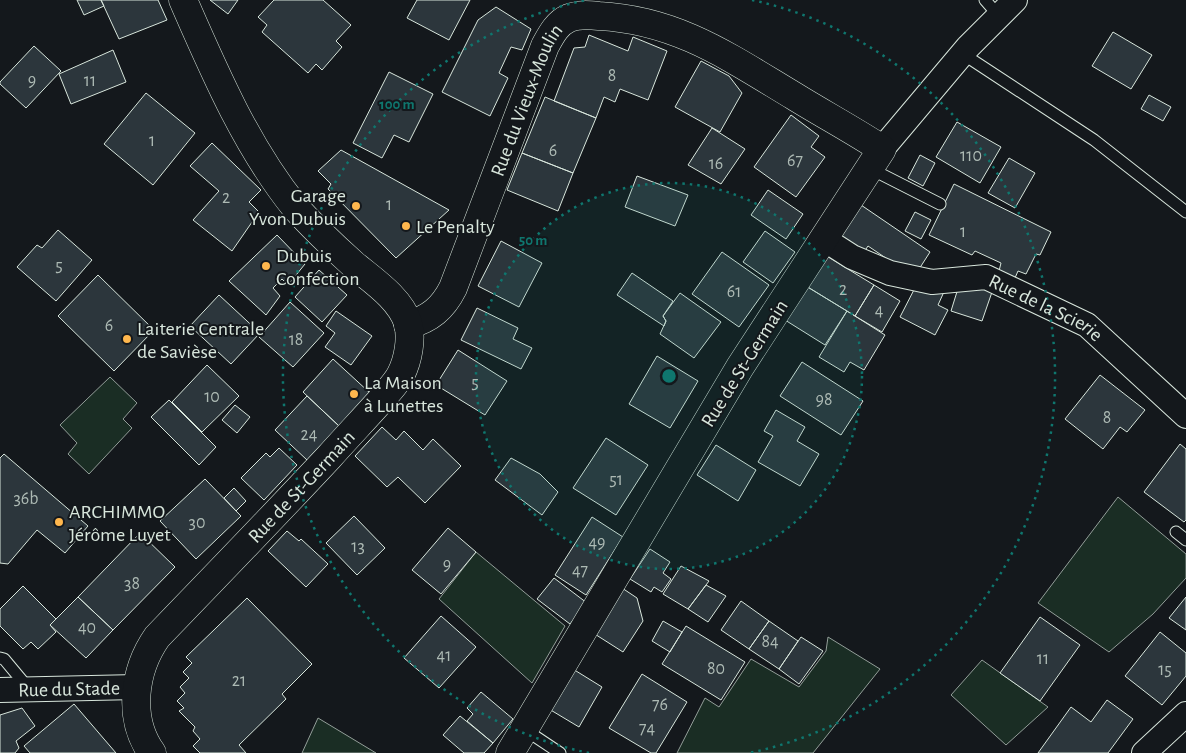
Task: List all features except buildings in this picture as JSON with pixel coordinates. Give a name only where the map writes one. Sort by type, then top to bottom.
[{"type":"street","points":[[183,0],[233,108],[256,149],[296,207],[330,242],[389,296],[400,308],[408,325]]},
{"type":"street","name":"Rue de St-Germain","points":[[510,753],[740,367],[875,159],[962,54],[999,5]]},
{"type":"street","name":"Rue du Vieux-Moulin","points":[[408,325],[422,321],[436,312],[446,302],[545,46],[559,24],[574,8],[578,15],[634,19],[654,23],[690,36],[752,71],[875,159]]},
{"type":"street","name":"Rue de la Scierie","points":[[824,239],[852,257],[890,273],[932,282],[986,277],[1087,324],[1186,416]]},
{"type":"street","name":"Rue de St-Germain","points":[[152,753],[140,731],[136,706],[140,670],[147,652],[157,637],[277,513],[392,387],[401,375],[406,359],[409,338],[408,325]]},
{"type":"street","name":"Rue du Stade","points":[[0,690],[137,687]]},
{"type":"street","points":[[1144,753],[1186,714]]},
{"type":"lane","points":[[962,54],[1094,140],[1186,212]]},
{"type":"lane","points":[[875,159],[940,204]]},
{"type":"lane","points":[[1176,532],[1186,540]]},
{"type":"lane","points":[[0,658],[4,659],[29,689]]},
{"type":"lane","points":[[524,729],[560,753]]},
{"type":"green space","points":[[110,377],[137,403],[123,419],[132,428],[89,474],[68,454],[77,443],[60,425]]},
{"type":"green space","points":[[1118,497],[1186,554],[1186,578],[1153,614],[1109,652],[1038,603]]},
{"type":"green space","points":[[476,552],[565,626],[532,683],[439,599]]},
{"type":"green space","points":[[828,637],[880,669],[813,753],[677,753],[705,698],[719,707],[751,659],[799,687],[826,651]]},
{"type":"green space","points":[[982,660],[1048,707],[1006,745],[951,695]]},
{"type":"green space","points":[[318,718],[376,753],[302,753]]},
{"type":"place","name":"Garage Yvon Dubuis","points":[[356,206]]},
{"type":"place","name":"Le Penalty","points":[[406,226]]},
{"type":"place","name":"Dubuis Confection","points":[[266,266]]},
{"type":"place","name":"Laiterie Centrale de Savièse","points":[[127,339]]},
{"type":"place","name":"La Maison à Lunettes","points":[[354,394]]},
{"type":"place","name":"ARCHIMMO Jérôme Luyet","points":[[59,522]]}]
